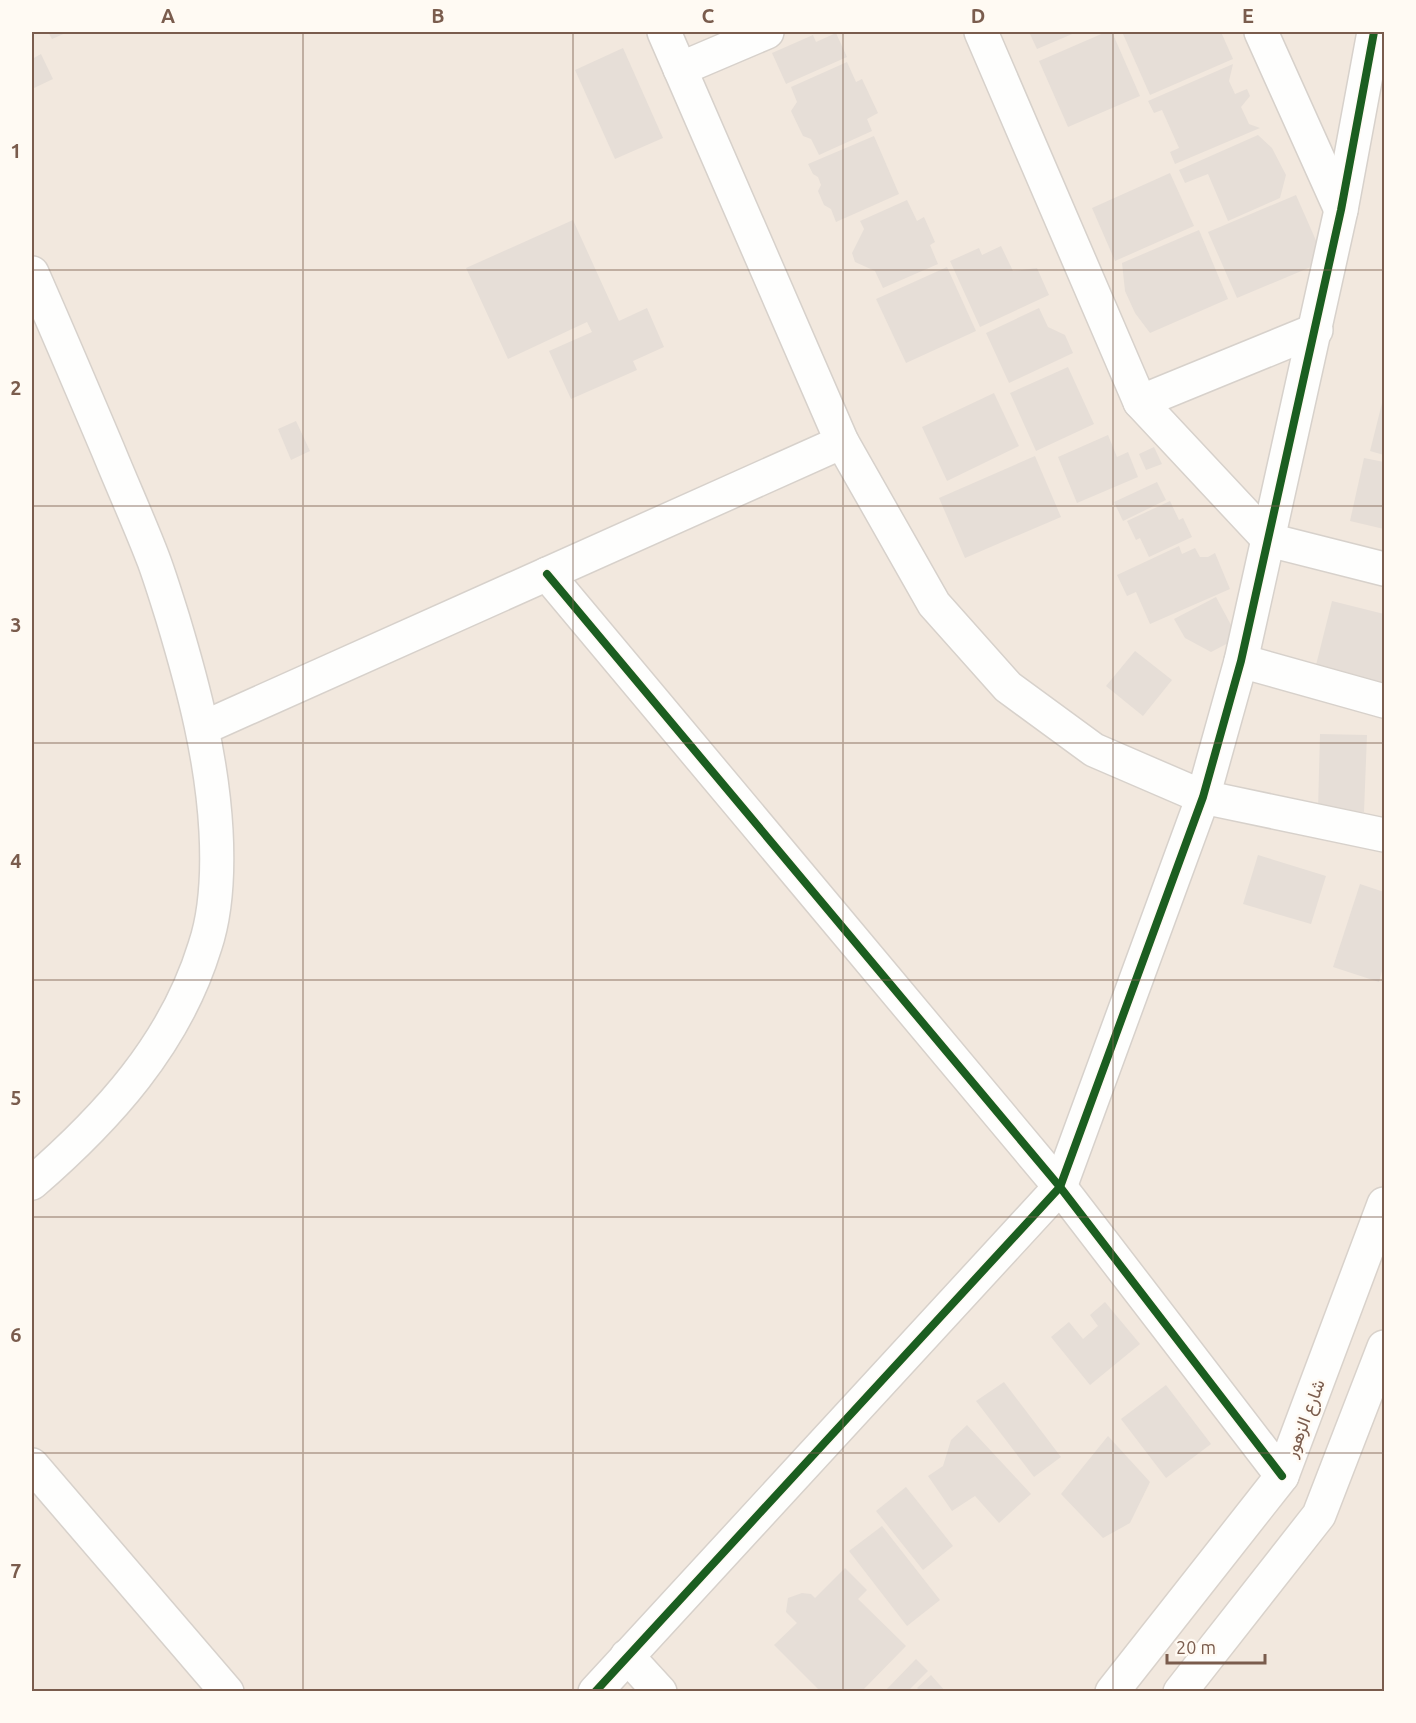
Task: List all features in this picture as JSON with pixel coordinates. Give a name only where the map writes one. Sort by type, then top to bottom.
[{"type":"street","points":[[664,32],[843,442],[934,604],[1008,687],[1094,750],[1203,797],[1384,835]]},
{"type":"street","points":[[680,69],[767,32]]},
{"type":"street","points":[[981,32],[1140,402],[1269,540],[1384,569]]},
{"type":"street","points":[[1261,32],[1341,210]]},
{"type":"street","points":[[595,1692],[1060,1187],[1203,797],[1241,661],[1316,330],[1374,32]]},
{"type":"street","points":[[32,273],[45,338],[155,562],[190,675],[203,728],[214,798],[217,858],[214,901],[206,945],[189,990],[171,1027],[146,1064],[115,1102],[75,1146],[32,1183]]},
{"type":"street","points":[[1140,402],[1316,330]]},
{"type":"street","points":[[203,728],[843,442]]},
{"type":"street","points":[[547,574],[1060,1187],[1282,1476]]},
{"type":"street","points":[[1241,661],[1384,701]]},
{"type":"street","name":"شارع الزهور","points":[[1112,1692],[1282,1476],[1384,1204]]},
{"type":"street","points":[[1180,1692],[1319,1515],[1384,1347]]},
{"type":"street","points":[[32,1465],[226,1692]]},
{"type":"street","points":[[627,1656],[660,1692]]},
{"type":"shaded area","points":[[32,32],[1384,32],[1384,1691],[32,1691]]},
{"type":"building","points":[[48,32],[68,32],[52,39]]},
{"type":"building","points":[[1029,32],[1077,32],[1037,49]]},
{"type":"building","points":[[1106,32],[1112,32],[1140,96],[1068,127],[1039,61]]},
{"type":"building","points":[[1128,32],[1221,32],[1233,59],[1150,95],[1123,34]]},
{"type":"building","points":[[836,33],[847,57],[786,84],[772,53],[813,35],[816,42]]},
{"type":"building","points":[[623,48],[663,138],[615,159],[575,70]]},
{"type":"building","points":[[41,54],[53,79],[32,89],[32,59]]},
{"type":"building","points":[[847,62],[856,82],[862,79],[878,113],[867,119],[872,131],[819,155],[811,139],[803,136],[791,111],[797,102],[791,87]]},
{"type":"building","points":[[1233,64],[1229,81],[1235,94],[1247,89],[1250,96],[1241,107],[1249,124],[1260,128],[1175,164],[1170,152],[1179,148],[1162,110],[1154,113],[1148,101]]},
{"type":"building","points":[[1258,135],[1272,148],[1286,175],[1280,198],[1228,221],[1208,174],[1185,183],[1179,170]]},
{"type":"building","points":[[874,136],[899,194],[836,222],[831,209],[824,205],[818,191],[821,185],[818,177],[813,174],[808,164]]},
{"type":"building","points":[[1170,173],[1194,226],[1115,261],[1092,208]]},
{"type":"building","points":[[1296,195],[1325,261],[1237,298],[1208,232]]},
{"type":"building","points":[[907,200],[917,221],[924,217],[935,242],[930,245],[938,264],[883,288],[875,271],[855,262],[852,253],[864,229],[860,221]]},
{"type":"building","points":[[573,220],[619,321],[647,308],[664,347],[633,361],[637,370],[571,399],[549,351],[592,332],[587,322],[508,359],[466,268]]},
{"type":"building","points":[[1199,230],[1228,299],[1150,333],[1135,313],[1125,291],[1122,263]]},
{"type":"building","points":[[1001,246],[1013,271],[1037,268],[1049,295],[980,327],[950,261],[979,248],[982,255]]},
{"type":"building","points":[[947,267],[976,331],[906,363],[876,299]]},
{"type":"building","points":[[1039,308],[1048,327],[1065,335],[1073,353],[1009,383],[986,333]]},
{"type":"building","points":[[1068,367],[1094,424],[1036,451],[1010,393]]},
{"type":"building","points":[[994,393],[1019,446],[947,481],[922,427]]},
{"type":"building","points":[[1384,395],[1384,455],[1370,451]]},
{"type":"building","points":[[296,421],[310,451],[291,460],[278,429]]},
{"type":"building","points":[[1108,435],[1117,457],[1128,452],[1138,477],[1077,503],[1058,457]]},
{"type":"building","points":[[1154,447],[1162,464],[1146,470],[1139,454]]},
{"type":"building","points":[[1035,456],[1061,517],[965,558],[939,498]]},
{"type":"building","points":[[1364,458],[1384,462],[1384,529],[1350,521]]},
{"type":"building","points":[[1157,482],[1166,500],[1123,521],[1114,502]]},
{"type":"building","points":[[1170,501],[1179,520],[1183,518],[1192,537],[1149,557],[1140,538],[1136,540],[1127,521]]},
{"type":"building","points":[[1179,546],[1182,554],[1195,548],[1200,557],[1208,557],[1215,553],[1230,589],[1150,624],[1136,592],[1127,596],[1117,575]]},
{"type":"building","points":[[1216,597],[1238,638],[1211,652],[1185,638],[1174,619]]},
{"type":"building","points":[[1332,601],[1384,614],[1384,687],[1315,669]]},
{"type":"building","points":[[1135,651],[1172,680],[1143,716],[1106,686]]},
{"type":"building","points":[[1320,734],[1367,735],[1364,812],[1318,810]]},
{"type":"building","points":[[1258,855],[1326,876],[1311,924],[1243,904]]},
{"type":"building","points":[[1360,884],[1384,892],[1384,964],[1379,982],[1333,967]]},
{"type":"building","points":[[1105,1302],[1140,1344],[1090,1385],[1051,1337],[1069,1322],[1083,1339],[1098,1326],[1090,1315]]},
{"type":"building","points":[[1004,1382],[1061,1457],[1034,1477],[976,1401]]},
{"type":"building","points":[[1166,1385],[1211,1444],[1166,1478],[1121,1419]]},
{"type":"building","points":[[967,1425],[1031,1494],[999,1523],[975,1496],[952,1511],[928,1476],[943,1466],[951,1440]]},
{"type":"building","points":[[1108,1436],[1150,1482],[1130,1523],[1103,1538],[1061,1494]]},
{"type":"building","points":[[906,1487],[953,1546],[923,1570],[876,1511]]},
{"type":"building","points":[[882,1526],[940,1600],[907,1626],[849,1551]]},
{"type":"building","points":[[845,1568],[867,1590],[858,1599],[906,1646],[861,1692],[821,1692],[774,1645],[797,1623],[786,1612],[788,1598],[802,1593],[811,1594],[815,1598]]},
{"type":"building","points":[[916,1659],[928,1671],[907,1692],[884,1692]]},
{"type":"building","points":[[931,1675],[946,1692],[921,1692],[917,1688]]},
{"type":"cycle path","points":[[595,1692],[1060,1187],[1203,797],[1241,661],[1341,210],[1374,32]]},
{"type":"cycle path","points":[[547,574],[1060,1187],[1282,1476]]}]
